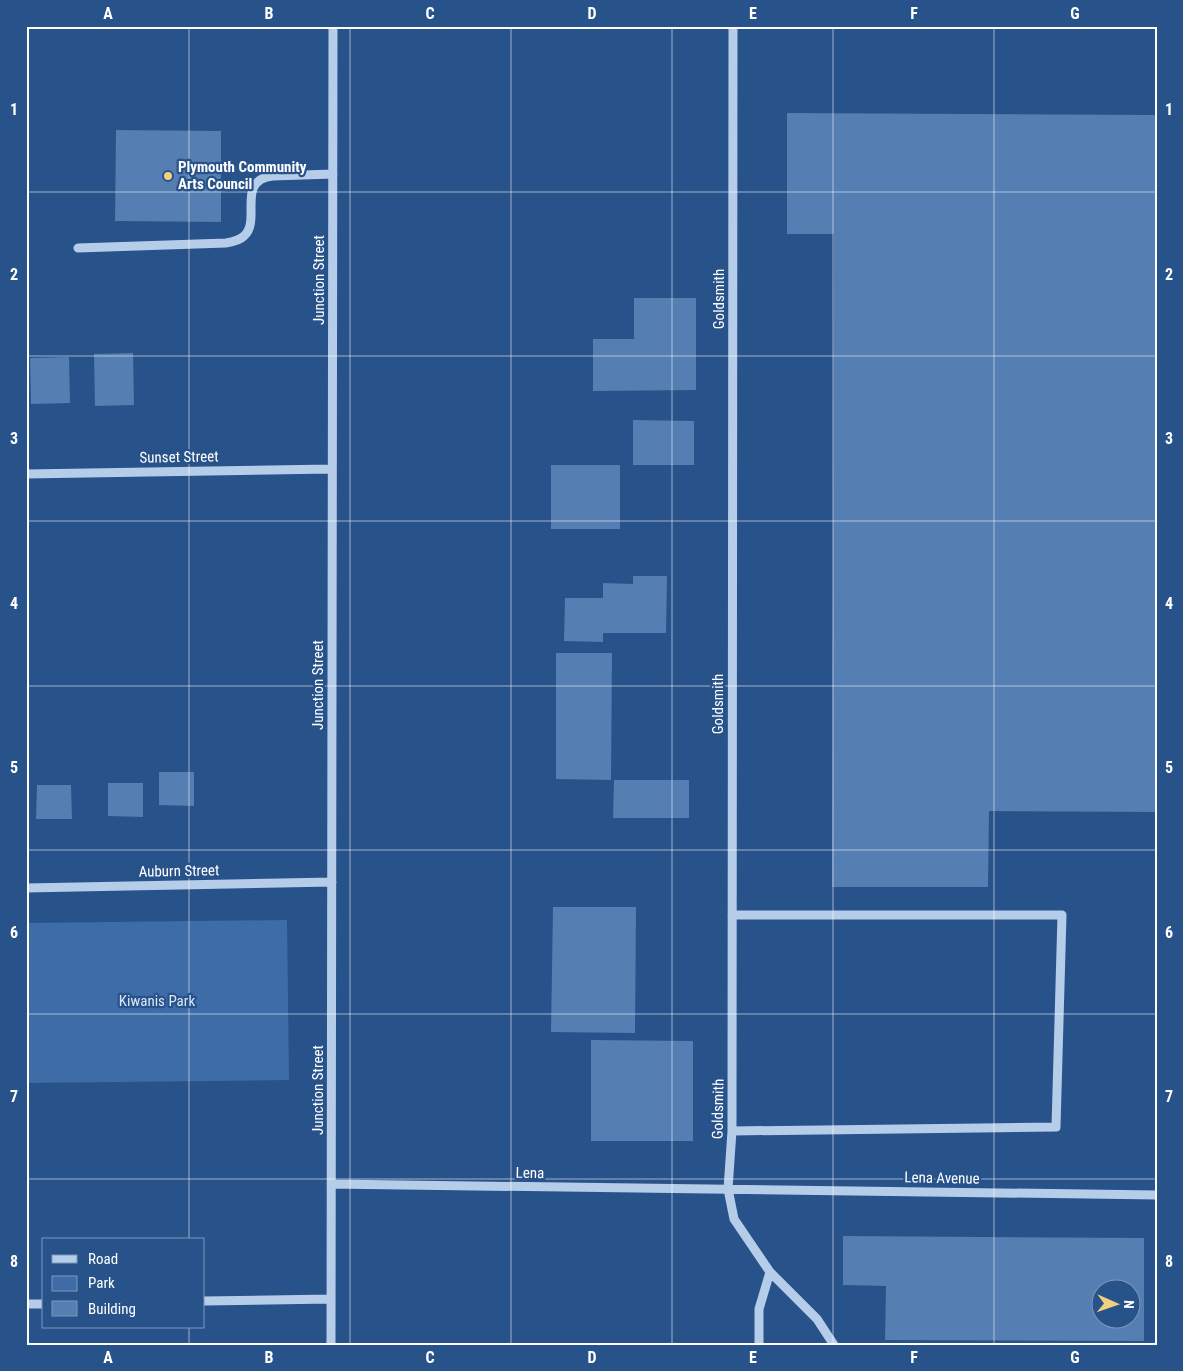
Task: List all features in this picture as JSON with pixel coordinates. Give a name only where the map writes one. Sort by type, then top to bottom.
[{"type":"street","name":"Junction Street","points":[[331,1345],[333,26]]},
{"type":"street","name":"Goldsmith","points":[[733,26],[732,1131],[728,1190],[734,1219],[770,1272],[817,1319],[834,1345]]},
{"type":"street","points":[[78,248],[226,244],[245,236],[248,230],[251,197],[256,182],[264,177],[273,176],[332,174]]},
{"type":"street","name":"Sunset Street","points":[[26,474],[332,468]]},
{"type":"street","name":"Auburn Street","points":[[26,888],[332,882]]},
{"type":"street","points":[[732,914],[1062,916],[1056,1127],[732,1131]]},
{"type":"street","name":"Lena","points":[[331,1184],[728,1190]]},
{"type":"street","name":"Lena Avenue","points":[[728,1190],[1157,1195]]},
{"type":"street","points":[[759,1345],[759,1309],[770,1272]]},
{"type":"street","points":[[205,1301],[331,1299]]},
{"type":"street","points":[[26,1304],[42,1304]]},
{"type":"green space","name":"Kiwanis Park","points":[[287,920],[289,1080],[26,1083],[26,923]]},
{"type":"building","points":[[787,113],[1157,115],[1157,812],[989,811],[988,887],[832,887],[834,234],[787,234]]},
{"type":"building","name":"Plymouth Community Arts Council","points":[[116,130],[221,131],[221,222],[115,221]]},
{"type":"building","points":[[634,298],[696,298],[696,390],[593,391],[593,339],[634,339]]},
{"type":"building","points":[[133,353],[134,405],[95,406],[94,354]]},
{"type":"building","points":[[69,357],[70,403],[31,404],[30,358]]},
{"type":"building","points":[[633,420],[694,421],[694,465],[633,465]]},
{"type":"building","points":[[551,465],[620,465],[620,529],[551,529]]},
{"type":"building","points":[[633,576],[667,576],[666,633],[603,633],[603,642],[564,641],[565,598],[603,598],[603,583],[633,584]]},
{"type":"building","points":[[556,653],[612,653],[611,780],[556,779]]},
{"type":"building","points":[[159,772],[194,772],[194,806],[159,805]]},
{"type":"building","points":[[614,780],[689,780],[689,818],[613,818]]},
{"type":"building","points":[[108,783],[143,783],[143,817],[108,816]]},
{"type":"building","points":[[37,785],[71,785],[72,819],[36,819]]},
{"type":"building","points":[[553,907],[636,907],[635,1033],[551,1032]]},
{"type":"building","points":[[591,1040],[693,1041],[693,1141],[591,1141]]},
{"type":"building","points":[[843,1236],[1144,1238],[1144,1341],[885,1340],[886,1286],[843,1285]]},
{"type":"place","name":"Plymouth Community Arts Council","points":[[168,176]]}]
